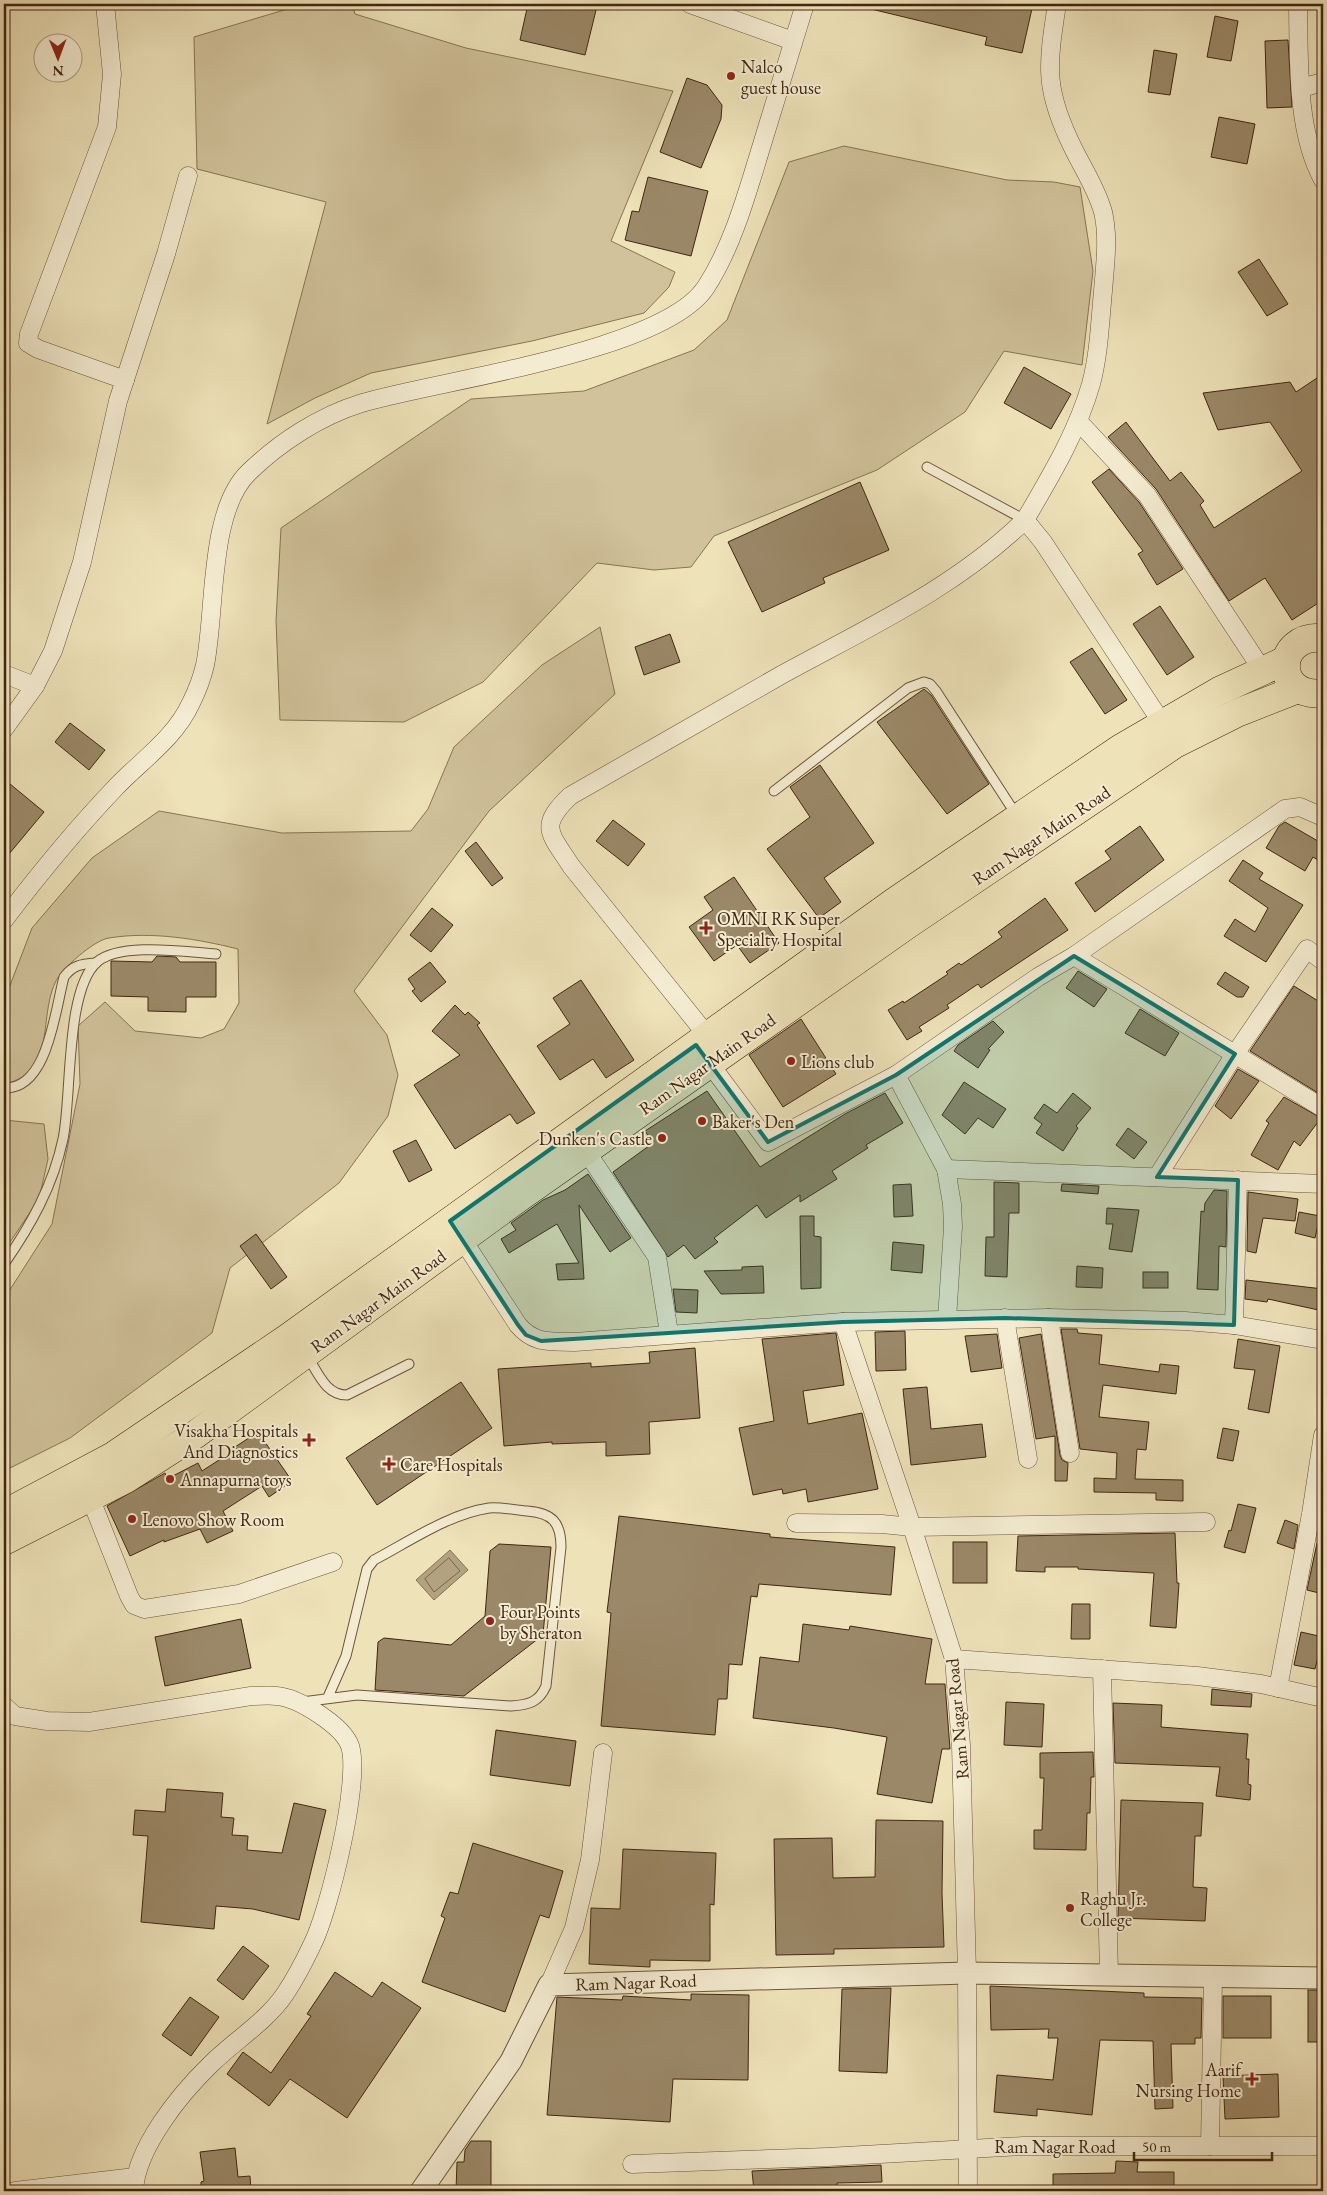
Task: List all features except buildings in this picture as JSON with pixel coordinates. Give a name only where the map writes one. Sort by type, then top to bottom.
[{"type":"main road","points":[[4,1514],[121,1451],[286,1339],[456,1230],[709,1050],[894,902],[1018,818],[1162,723],[1220,691],[1274,666],[1300,641],[1311,637],[1323,638]]},
{"type":"main road","points":[[1274,666],[1286,671],[1290,681],[1310,691]]},
{"type":"main road","name":"Ram Nagar Main Road","points":[[4,1541],[126,1479],[196,1434],[306,1354],[456,1230],[586,1151],[709,1050],[907,924],[1175,744],[1237,713],[1310,691]]},
{"type":"street","points":[[104,4],[112,74],[107,127],[29,334],[28,343],[38,349],[125,380]]},
{"type":"street","points":[[690,4],[793,42]]},
{"type":"street","points":[[4,920],[70,837],[118,785],[163,743],[190,706],[205,665],[223,524],[236,489],[246,475],[286,442],[310,426],[360,404],[543,361],[634,334],[678,314],[706,288],[727,246],[746,196],[805,4]]},
{"type":"street","points":[[1057,4],[1049,55],[1052,97],[1062,124],[1097,194],[1106,229],[1098,342],[1091,384],[1078,421],[1058,462],[1025,520],[1002,543],[906,609],[783,674],[570,796],[554,812],[550,823],[552,837],[571,866],[709,1050],[768,1142],[896,1075],[1038,977],[1074,956],[1285,809],[1300,807],[1323,817]]},
{"type":"street","points":[[1298,4],[1301,88],[1306,131],[1323,180]]},
{"type":"street","points":[[1301,88],[1323,82]]},
{"type":"street","points":[[4,729],[35,686],[53,651],[82,562],[116,409],[166,254],[188,176]]},
{"type":"street","points":[[1078,421],[1147,495],[1274,666]]},
{"type":"street","points":[[1025,520],[1043,542],[1162,723]]},
{"type":"street","points":[[4,674],[35,686]]},
{"type":"street","points":[[1157,1177],[1235,1054],[1307,949],[1323,961]]},
{"type":"street","points":[[1074,956],[1323,1108]]},
{"type":"street","points":[[896,1075],[946,1169],[952,1204],[953,1227],[947,1319]]},
{"type":"street","points":[[586,1151],[657,1257],[668,1333]]},
{"type":"street","points":[[946,1169],[1323,1184]]},
{"type":"street","points":[[1234,1325],[1238,1180]]},
{"type":"street","points":[[456,1230],[526,1335],[541,1341],[575,1342],[668,1333],[843,1322],[1005,1318],[1185,1321],[1234,1325],[1323,1340]]},
{"type":"street","points":[[1005,1318],[1028,1459]]},
{"type":"street","points":[[1049,1318],[1070,1453]]},
{"type":"street","name":"Ram Nagar Road","points":[[843,1322],[954,1659],[964,1794],[968,2191]]},
{"type":"street","points":[[1278,1688],[1311,1514],[1323,1435]]},
{"type":"street","points":[[90,1497],[129,1596],[134,1605],[144,1609],[155,1609],[239,1594],[333,1562]]},
{"type":"street","points":[[796,1524],[882,1524],[912,1527],[1206,1522]]},
{"type":"street","points":[[954,1659],[1197,1676],[1278,1688],[1323,1698]]},
{"type":"street","points":[[1102,1670],[1109,1975]]},
{"type":"street","points":[[4,1706],[15,1716],[47,1721],[89,1722],[251,1696],[278,1696],[300,1702],[334,1726],[349,1745],[353,1766],[348,1810],[335,1872],[313,1944],[284,1996],[254,2026],[210,2064],[182,2096],[160,2126],[140,2162],[135,2184],[15,2191]]},
{"type":"street","points":[[549,1985],[574,1928],[585,1880],[603,1753]]},
{"type":"street","name":"Ram Nagar Road","points":[[420,2191],[511,2061],[549,1985],[967,1973],[1213,1978],[1323,1978]]},
{"type":"street","points":[[1210,2146],[1213,1978]]},
{"type":"street","name":"Ram Nagar Road","points":[[632,2164],[827,2157],[967,2147],[1323,2146]]},
{"type":"lane","points":[[927,467],[1025,520]]},
{"type":"lane","points":[[774,791],[908,688],[924,682],[930,684],[936,692],[1018,818]]},
{"type":"lane","points":[[4,1088],[11,1088],[26,1083],[38,1069],[46,1049],[64,976],[70,968],[96,963],[118,953],[158,950],[216,954]]},
{"type":"lane","points":[[4,1264],[41,1206],[51,1182],[63,1137],[73,1028],[77,1008],[82,990],[96,963]]},
{"type":"lane","points":[[306,1354],[330,1391],[337,1395],[347,1394],[409,1364]]},
{"type":"lane","points":[[300,1702],[328,1697],[357,1695],[511,1706],[526,1705],[536,1701],[542,1696],[546,1686],[561,1547],[561,1533],[557,1524],[547,1516],[534,1512],[491,1508],[475,1511],[439,1525],[374,1560],[367,1569],[346,1656],[328,1697]]},
{"type":"highlighted area","points":[[1074,956],[1235,1054],[1157,1177],[1238,1180],[1234,1325],[1005,1318],[843,1322],[541,1341],[526,1335],[518,1325],[450,1221],[696,1045],[768,1142],[896,1075]]},
{"type":"shaded area","points":[[304,4],[352,4],[355,14],[466,48],[673,91],[611,241],[675,272],[669,287],[644,313],[532,341],[371,373],[315,398],[267,424],[326,202],[197,169],[194,37]]},
{"type":"shaded area","points":[[844,146],[1007,180],[1054,182],[1080,187],[1093,271],[1082,365],[1004,351],[965,412],[877,470],[714,536],[691,567],[654,570],[597,563],[483,682],[404,722],[280,720],[276,621],[281,528],[471,399],[584,391],[694,350],[727,320],[789,162]]},
{"type":"shaded area","points":[[600,627],[615,694],[489,811],[354,991],[387,1035],[398,1075],[388,1116],[339,1183],[230,1268],[212,1333],[70,1438],[4,1471],[4,1299],[52,1224],[80,1084],[78,1026],[105,1002],[135,1031],[201,1038],[224,1029],[239,1003],[238,949],[174,937],[141,935],[103,940],[87,949],[58,977],[50,998],[39,1057],[32,1068],[21,1078],[4,1084],[4,1001],[32,928],[92,858],[159,811],[282,833],[411,831],[428,809],[454,747],[542,665]]},
{"type":"shaded area","points":[[4,1120],[44,1124],[48,1159],[39,1199],[4,1251]]},
{"type":"water","points":[[450,1550],[468,1570],[434,1600],[416,1580]]},
{"type":"place","name":"Nalco guest house","points":[[731,76]]},
{"type":"place","name":"OMNI RK Super Specialty Hospital","points":[[706,928]]},
{"type":"place","name":"Lions club","points":[[791,1061]]},
{"type":"place","name":"Baker's Den","points":[[702,1121]]},
{"type":"place","name":"Dunken's Castle","points":[[662,1138]]},
{"type":"place","name":"Visakha Hospitals And Diagnostics","points":[[309,1440]]},
{"type":"place","name":"Care Hospitals","points":[[389,1464]]},
{"type":"place","name":"Annapurna toys","points":[[170,1479]]},
{"type":"place","name":"Lenovo Show Room","points":[[132,1519]]},
{"type":"place","name":"Four Points by Sheraton","points":[[490,1621]]},
{"type":"place","name":"Raghu Jr. College","points":[[1070,1908]]},
{"type":"place","name":"Aarif Nursing Home","points":[[1252,2079]]}]
